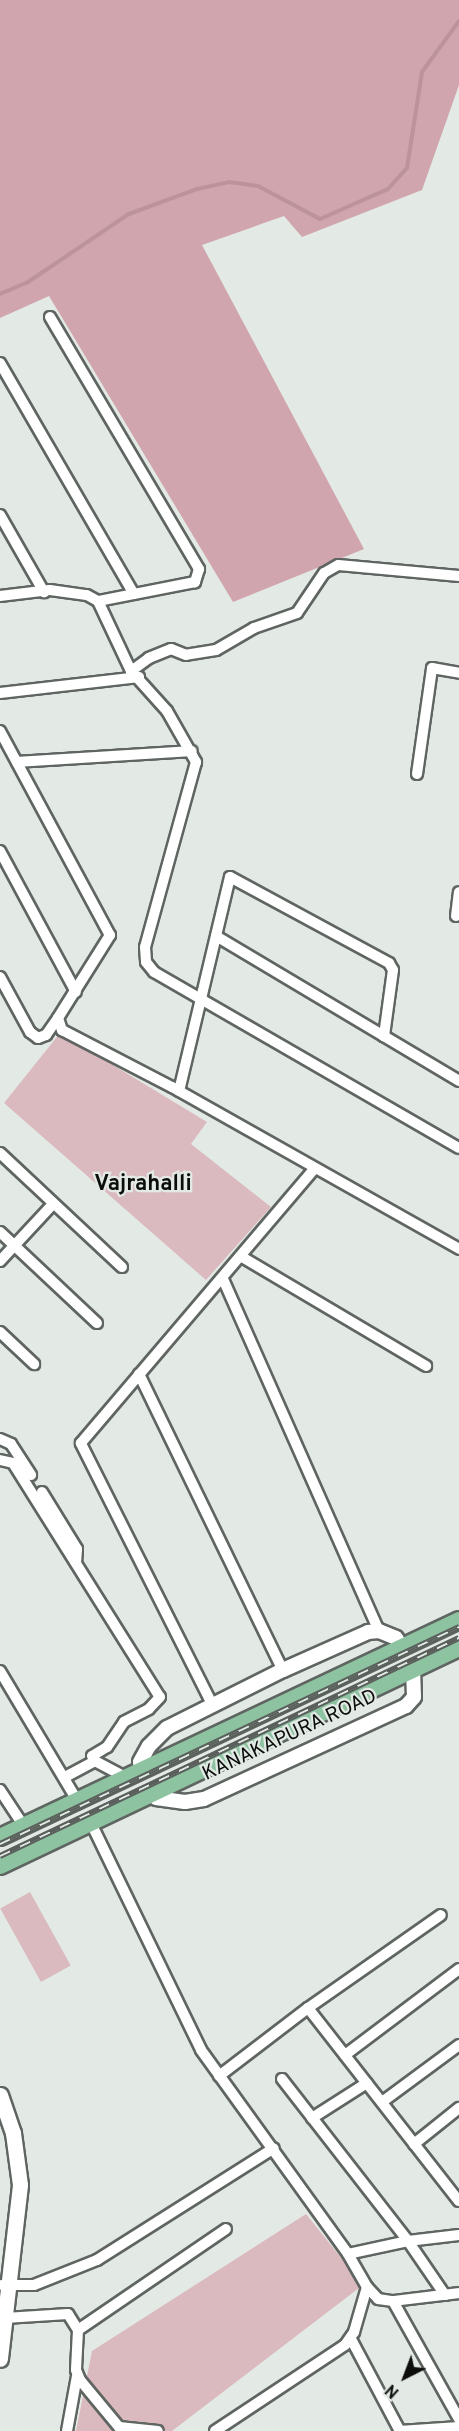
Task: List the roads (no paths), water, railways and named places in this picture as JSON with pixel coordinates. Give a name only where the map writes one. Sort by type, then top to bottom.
[{"type":"highway","name":"KANAKAPURA ROAD","points":[[0,1837],[142,1767],[459,1620]]},
{"type":"highway","points":[[405,1644],[417,1667]]},
{"type":"highway","name":"KANAKAPURA ROAD","points":[[0,1866],[90,1821],[459,1648]]},
{"type":"main road","points":[[0,2095],[14,2133],[20,2176],[4,2290]]},
{"type":"main road","points":[[0,2116],[12,2185],[3,2252],[5,2318],[0,2359]]},
{"type":"street","points":[[0,596],[44,592],[87,595],[98,601],[195,582],[199,569],[50,317]]},
{"type":"street","points":[[0,363],[134,594]]},
{"type":"street","points":[[0,515],[44,592]]},
{"type":"street","points":[[0,693],[135,674],[149,657],[171,649],[186,655],[216,650],[254,628],[297,613],[324,573],[338,565],[459,576]]},
{"type":"street","points":[[98,601],[111,636],[135,674],[168,711],[196,762],[145,946],[146,962],[154,972],[201,1000],[459,1148]]},
{"type":"street","points":[[417,774],[432,668],[459,673]]},
{"type":"street","points":[[0,731],[110,935],[76,992],[46,1035],[38,1038],[30,1032],[0,978]]},
{"type":"street","points":[[17,762],[192,751]]},
{"type":"street","points":[[0,851],[76,992]]},
{"type":"street","points":[[179,1091],[230,877],[384,959],[393,970],[384,1036]]},
{"type":"street","points":[[456,916],[459,892]]},
{"type":"street","points":[[216,936],[459,1081]]},
{"type":"street","points":[[58,1018],[62,1030],[179,1091],[459,1249]]},
{"type":"street","points":[[0,1154],[122,1267]]},
{"type":"street","points":[[212,1704],[81,1443],[223,1280],[314,1169]]},
{"type":"street","points":[[0,1261],[53,1204]]},
{"type":"street","points":[[0,1232],[97,1323]]},
{"type":"street","points":[[242,1257],[426,1366]]},
{"type":"street","points":[[223,1280],[379,1631]]},
{"type":"street","points":[[0,1332],[34,1364]]},
{"type":"street","points":[[139,1374],[283,1670]]},
{"type":"street","points":[[0,1439],[11,1444],[31,1475]]},
{"type":"street","points":[[0,1460],[13,1463],[160,1697],[149,1709],[124,1722],[107,1747],[92,1756],[95,1761],[123,1776]]},
{"type":"street","points":[[42,1492],[77,1549],[76,1563]]},
{"type":"street","points":[[142,1767],[140,1762],[149,1746],[167,1728],[283,1670],[368,1632],[379,1631],[405,1644]]},
{"type":"street","name":"KANAKAPURA ROAD","points":[[152,1793],[156,1798],[184,1802],[204,1799],[406,1706],[414,1697],[417,1667]]},
{"type":"street","points":[[0,1671],[77,1800]]},
{"type":"street","points":[[64,1777],[95,1761]]},
{"type":"street","points":[[0,1790],[23,1825]]},
{"type":"street","points":[[90,1821],[201,2050],[274,2148],[348,2254],[367,2287],[378,2298],[393,2301],[454,2296]]},
{"type":"street","points":[[219,2076],[308,2008],[441,1914]]},
{"type":"street","points":[[345,2055],[459,1969]]},
{"type":"street","points":[[308,2008],[457,2196]]},
{"type":"street","points":[[382,2102],[459,2045]]},
{"type":"street","points":[[282,2079],[408,2241],[454,2296]]},
{"type":"street","points":[[312,2118],[367,2083]]},
{"type":"street","points":[[414,2144],[459,2109]]},
{"type":"street","points":[[4,2290],[34,2285],[97,2260],[274,2148]]},
{"type":"street","points":[[78,2330],[226,2229]]},
{"type":"street","points":[[348,2254],[408,2241],[459,2235]]},
{"type":"street","points":[[215,2431],[351,2339],[367,2287]]},
{"type":"street","points":[[393,2301],[459,2419]]},
{"type":"street","points":[[5,2318],[59,2312],[68,2314],[78,2330],[77,2376],[67,2431]]},
{"type":"street","points":[[351,2339],[400,2431],[459,2427]]},
{"type":"street","points":[[77,2376],[119,2427],[158,2431]]},
{"type":"waterway","points":[[0,294],[28,282],[129,214],[197,189],[229,182],[258,186],[320,219],[388,189],[407,168],[422,72],[459,21]]},
{"type":"railway","points":[[0,1844],[459,1627]]},
{"type":"railway","points":[[0,1856],[459,1638]]},
{"type":"district","name":"Vajrahalli","points":[[143,1185]]}]
